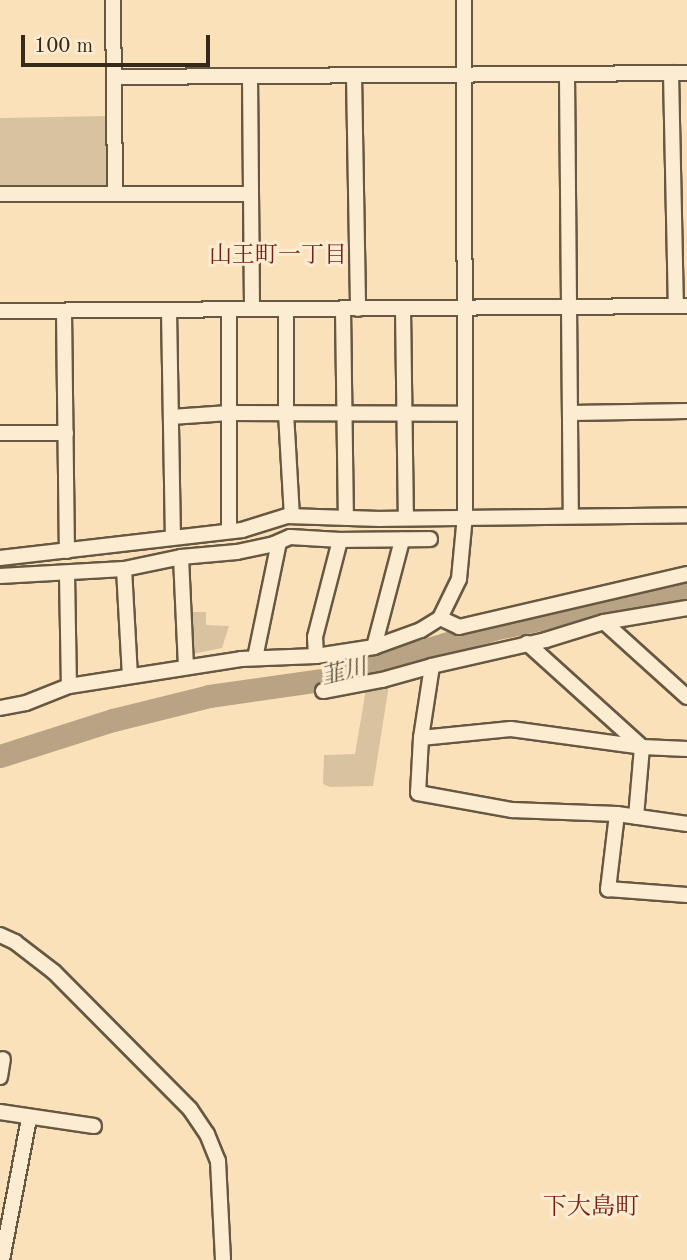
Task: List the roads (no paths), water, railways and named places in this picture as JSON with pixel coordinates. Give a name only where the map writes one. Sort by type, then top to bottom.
[{"type":"street","points":[[113,0],[116,77],[115,193]]},
{"type":"street","points":[[0,708],[26,702],[69,686],[130,676],[255,658],[316,656],[374,647],[421,630],[440,618],[458,579],[465,516],[464,0]]},
{"type":"street","points":[[116,77],[465,74],[567,76],[687,72]]},
{"type":"street","points":[[0,311],[64,313],[681,306],[671,73]]},
{"type":"street","points":[[346,518],[354,75]]},
{"type":"street","points":[[567,76],[571,515]]},
{"type":"street","points":[[250,77],[252,309]]},
{"type":"street","points":[[0,194],[250,194]]},
{"type":"street","points":[[286,309],[286,413],[292,516]]},
{"type":"street","points":[[403,309],[406,518]]},
{"type":"street","points":[[229,310],[229,531]]},
{"type":"street","points":[[169,311],[173,536]]},
{"type":"street","points":[[64,313],[67,551]]},
{"type":"street","points":[[571,413],[687,411]]},
{"type":"street","points":[[170,417],[229,413],[464,414]]},
{"type":"street","points":[[0,433],[66,433]]},
{"type":"street","points":[[0,558],[229,531],[292,516],[406,518],[687,515]]},
{"type":"street","points":[[0,576],[124,569],[181,557],[237,552],[290,537],[340,540],[430,539]]},
{"type":"street","points":[[316,656],[315,637],[340,540]]},
{"type":"street","points":[[374,647],[402,540]]},
{"type":"street","points":[[255,658],[279,542]]},
{"type":"street","points":[[181,557],[186,667]]},
{"type":"street","points":[[124,569],[130,676]]},
{"type":"street","points":[[67,574],[69,686]]},
{"type":"street","points":[[440,618],[459,627],[687,574]]},
{"type":"street","points":[[323,691],[604,622],[687,609]]},
{"type":"street","points":[[604,622],[687,696]]},
{"type":"street","points":[[527,643],[642,747]]},
{"type":"street","points":[[432,666],[421,738],[418,793],[512,810],[617,814],[687,824]]},
{"type":"street","points":[[421,738],[511,729],[642,747],[687,749]]},
{"type":"street","points":[[636,817],[642,747]]},
{"type":"street","points":[[617,814],[608,890],[687,895]]},
{"type":"street","points":[[0,936],[15,942],[54,972],[115,1030],[201,1126],[218,1161],[223,1260]]},
{"type":"street","points":[[0,1077],[3,1059]]},
{"type":"street","points":[[0,1112],[94,1126]]},
{"type":"street","points":[[2,1260],[29,1118]]},
{"type":"waterway","name":"韮川","points":[[0,756],[113,720],[209,696],[335,678],[493,629],[687,588]]},
{"type":"district","name":"山王町一丁目","points":[[278,256]]},
{"type":"district","name":"下大島町","points":[[591,1209]]}]
